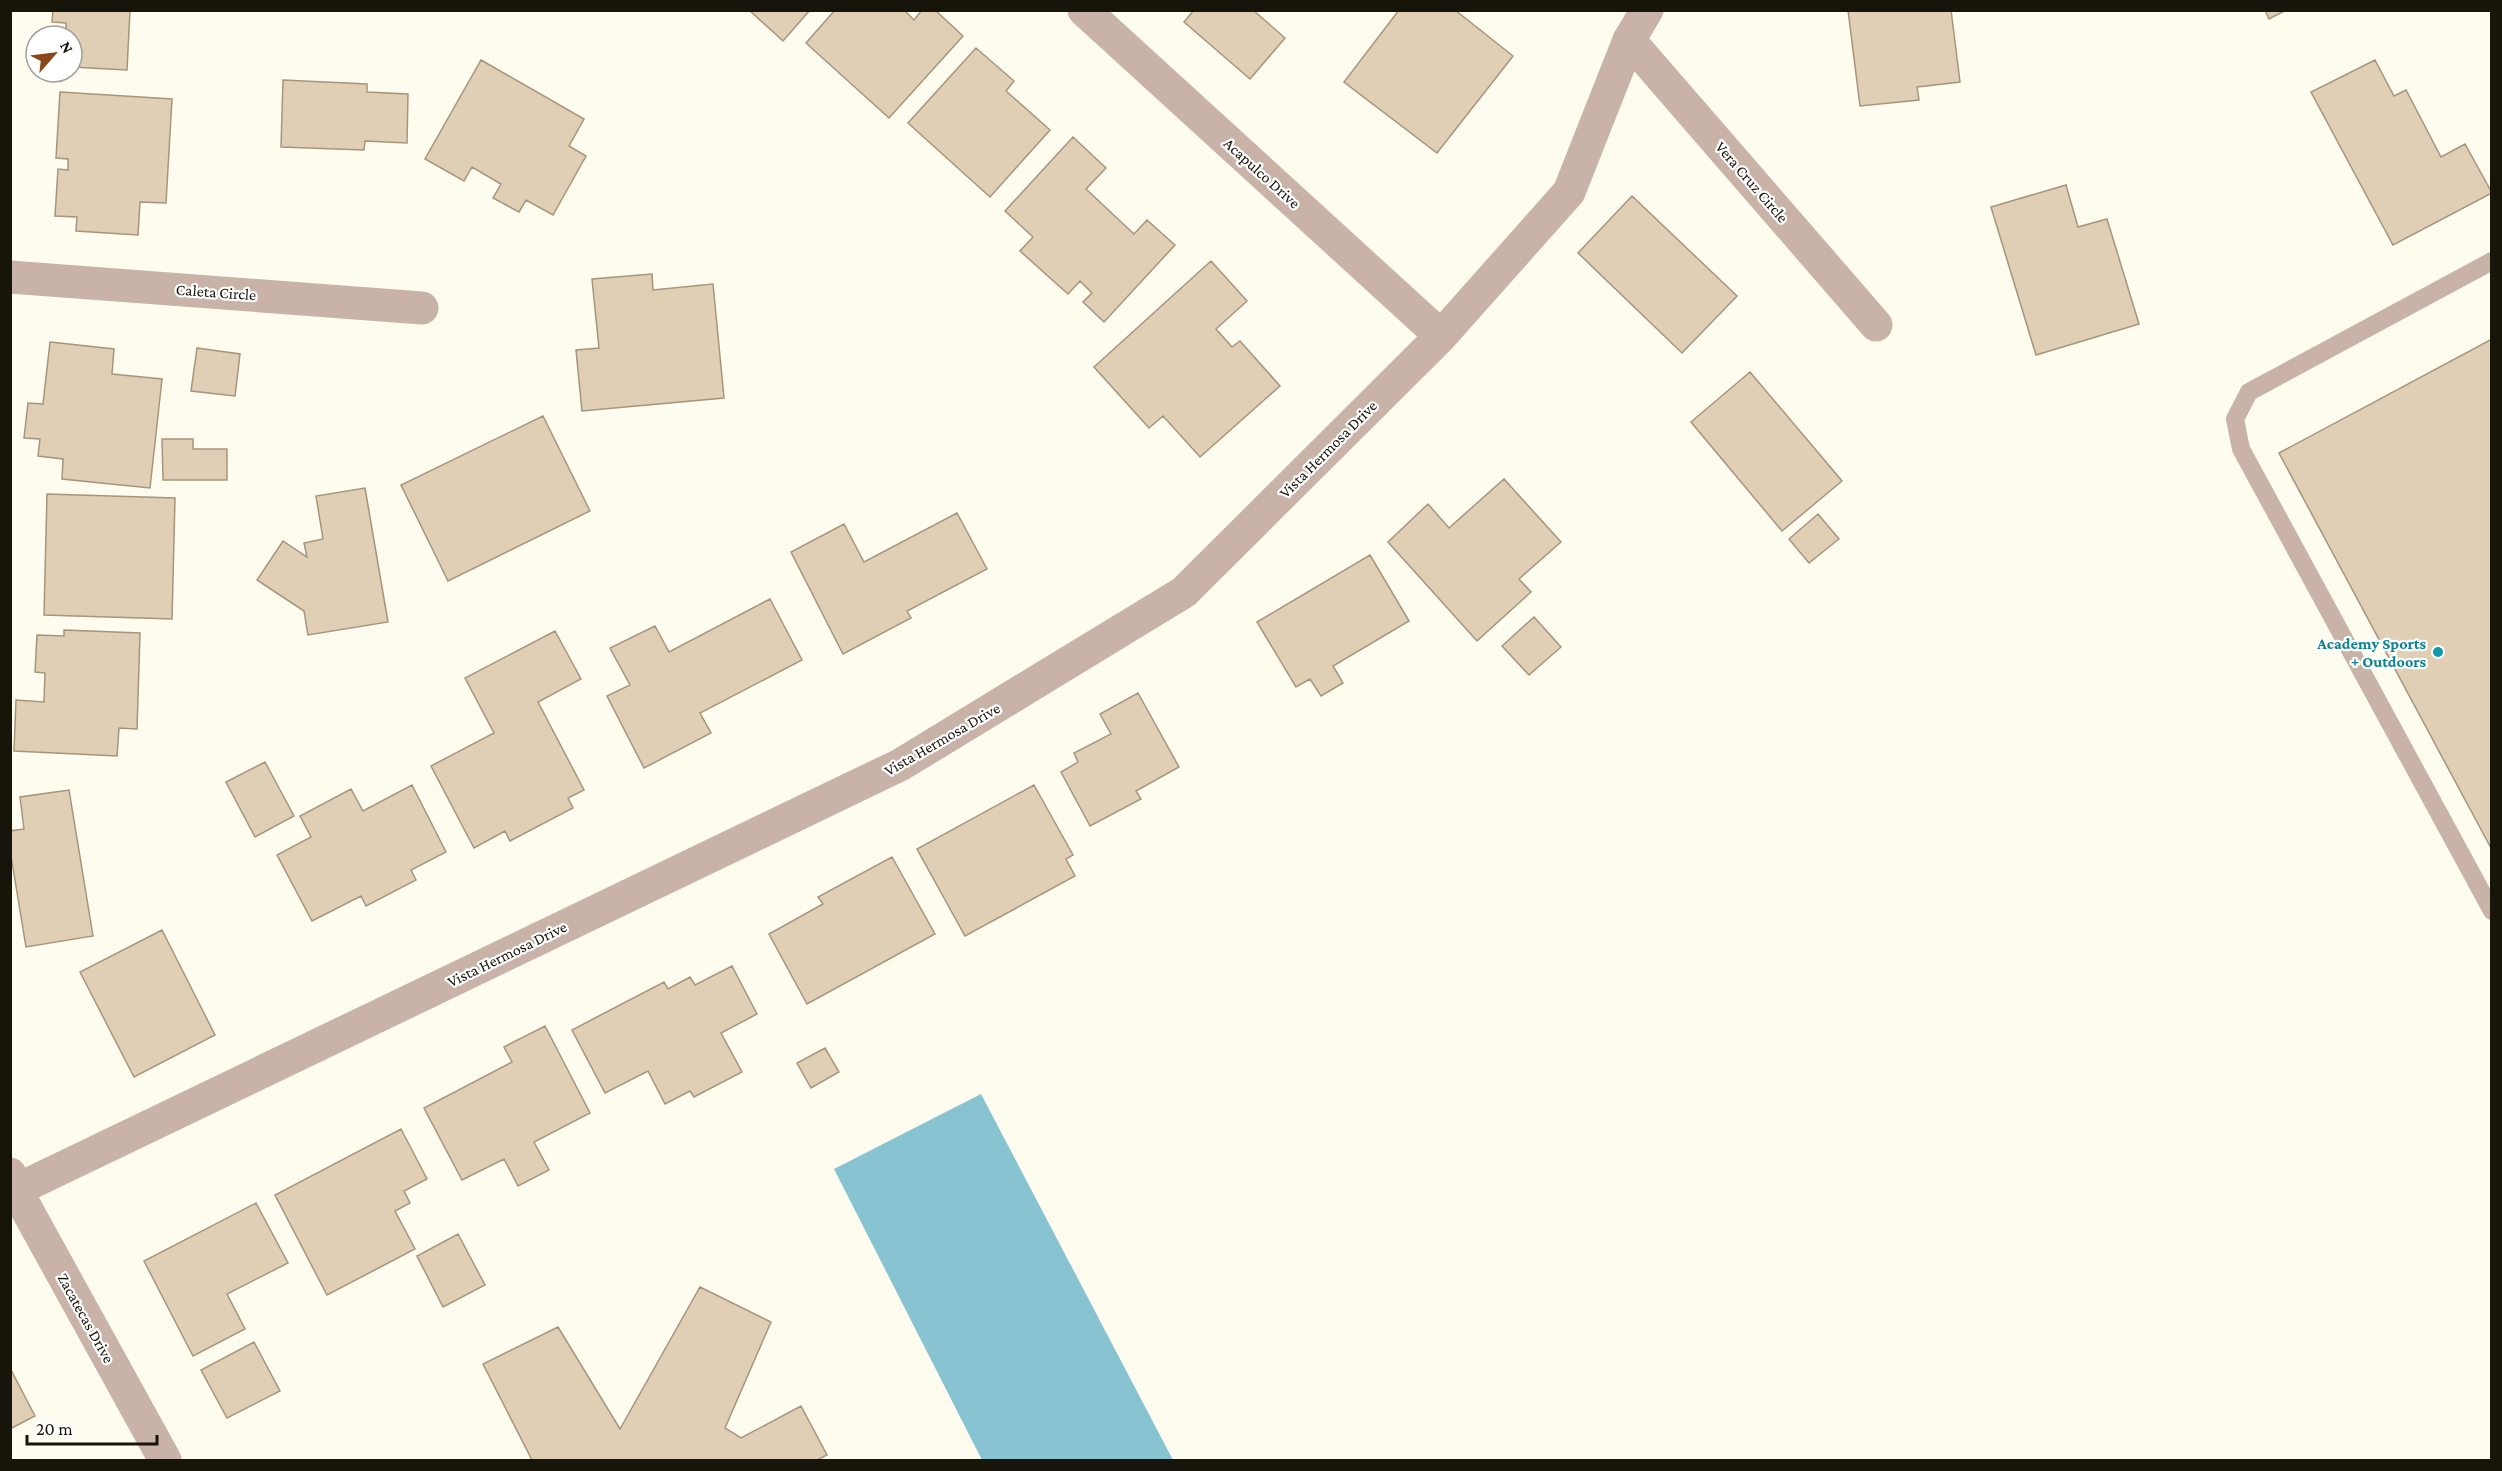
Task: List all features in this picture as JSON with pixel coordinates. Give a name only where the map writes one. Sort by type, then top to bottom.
[{"type":"street","name":"Acapulco Drive","points":[[1083,10],[1441,336]]},
{"type":"street","name":"Vista Hermosa Drive","points":[[12,1186],[900,765],[1184,592],[1441,336],[1569,192],[1629,40],[1647,10]]},
{"type":"street","name":"Vera Cruz Circle","points":[[1629,40],[1876,325]]},
{"type":"street","name":"Caleta Circle","points":[[10,277],[422,308]]},
{"type":"street","name":"Zacatecas Drive","points":[[12,1186],[165,1461]]},
{"type":"lane","points":[[2492,261],[2249,392],[2235,419],[2241,449],[2492,911]]},
{"type":"water","points":[[981,1094],[1173,1460],[982,1460],[834,1169]]},
{"type":"building","points":[[53,10],[130,10],[127,70],[84,68],[84,24],[52,22]]},
{"type":"building","points":[[749,10],[810,10],[783,41]]},
{"type":"building","points":[[835,10],[904,10],[914,20],[922,10],[935,10],[963,36],[889,118],[806,43]]},
{"type":"building","points":[[1194,10],[1253,10],[1285,38],[1250,79],[1184,22]]},
{"type":"building","points":[[1399,10],[1455,10],[1513,56],[1437,153],[1344,82]]},
{"type":"building","points":[[1848,10],[1951,10],[1960,82],[1917,87],[1919,100],[1860,106]]},
{"type":"building","points":[[2265,10],[2286,10],[2269,19]]},
{"type":"building","points":[[976,48],[1014,81],[1006,91],[1050,130],[990,197],[908,123]]},
{"type":"building","points":[[481,60],[584,119],[569,146],[586,156],[553,215],[526,200],[519,212],[493,198],[501,184],[472,167],[464,181],[425,159]]},
{"type":"building","points":[[2375,60],[2394,96],[2406,90],[2441,157],[2465,144],[2492,193],[2393,245],[2311,92]]},
{"type":"building","points":[[283,80],[367,84],[367,92],[408,94],[407,143],[365,141],[364,150],[281,147]]},
{"type":"building","points":[[60,92],[172,99],[166,203],[140,202],[138,235],[76,231],[77,217],[55,216],[58,169],[68,170],[68,159],[56,158]]},
{"type":"building","points":[[1073,137],[1106,168],[1086,189],[1134,234],[1147,220],[1175,245],[1104,322],[1083,302],[1092,293],[1080,281],[1068,294],[1020,251],[1033,237],[1005,211]]},
{"type":"building","points":[[2066,185],[2078,227],[2107,219],[2139,324],[2036,355],[1991,207]]},
{"type":"building","points":[[1632,196],[1737,296],[1682,353],[1578,253]]},
{"type":"building","points":[[1211,261],[1247,301],[1216,329],[1232,347],[1240,341],[1280,386],[1200,457],[1163,416],[1149,428],[1094,367]]},
{"type":"building","points":[[652,274],[653,290],[713,284],[724,398],[582,411],[576,350],[599,348],[592,279]]},
{"type":"building","name":"Academy Sports + Outdoors","points":[[2492,339],[2492,850],[2279,453]]},
{"type":"building","points":[[50,342],[114,349],[112,374],[162,379],[150,488],[62,479],[63,459],[38,456],[40,439],[24,438],[28,403],[43,404]]},
{"type":"building","points":[[197,348],[240,354],[235,396],[191,391]]},
{"type":"building","points":[[1750,372],[1842,481],[1782,531],[1691,422]]},
{"type":"building","points":[[543,416],[590,511],[448,581],[401,485]]},
{"type":"building","points":[[162,439],[193,439],[193,449],[227,449],[227,480],[163,480]]},
{"type":"building","points":[[1504,479],[1561,542],[1519,579],[1531,592],[1477,641],[1388,542],[1428,504],[1449,528]]},
{"type":"building","points":[[365,488],[388,622],[308,635],[304,611],[257,580],[283,541],[307,557],[304,543],[323,539],[316,496]]},
{"type":"building","points":[[47,494],[175,498],[172,619],[44,615]]},
{"type":"building","points":[[957,513],[987,569],[907,611],[911,618],[843,654],[791,552],[844,524],[864,562]]},
{"type":"building","points":[[1818,514],[1839,539],[1809,563],[1789,539]]},
{"type":"building","points":[[1370,555],[1409,621],[1333,666],[1343,683],[1321,696],[1310,679],[1296,687],[1257,622]]},
{"type":"building","points":[[770,599],[802,660],[700,713],[711,733],[644,768],[607,696],[630,685],[610,648],[655,626],[669,652]]},
{"type":"building","points":[[1534,617],[1561,647],[1529,675],[1502,646]]},
{"type":"building","points":[[64,630],[140,633],[137,729],[119,728],[117,756],[14,751],[16,700],[44,702],[45,673],[35,672],[37,635],[64,636]]},
{"type":"building","points":[[555,631],[581,679],[538,702],[584,790],[568,798],[573,808],[510,841],[505,831],[474,848],[431,766],[494,733],[465,678]]},
{"type":"building","points":[[1138,693],[1179,767],[1136,791],[1141,799],[1090,826],[1061,772],[1078,762],[1074,753],[1111,734],[1100,714]]},
{"type":"building","points":[[265,762],[294,816],[255,837],[226,782]]},
{"type":"building","points":[[412,785],[446,852],[411,870],[416,880],[366,906],[361,896],[312,921],[277,855],[311,837],[300,816],[351,789],[363,811]]},
{"type":"building","points":[[1034,785],[1073,855],[1066,859],[1075,876],[965,936],[917,849]]},
{"type":"building","points":[[69,790],[93,936],[26,947],[10,850],[10,831],[24,829],[20,797]]},
{"type":"building","points":[[892,857],[935,934],[807,1004],[769,934],[823,904],[818,897]]},
{"type":"building","points":[[162,930],[215,1035],[134,1077],[80,972]]},
{"type":"building","points":[[732,966],[757,1014],[721,1033],[742,1072],[694,1097],[690,1091],[665,1104],[648,1071],[605,1093],[572,1030],[664,982],[668,989],[690,977],[695,985]]},
{"type":"building","points":[[545,1026],[590,1113],[534,1142],[549,1170],[518,1186],[504,1159],[462,1180],[424,1108],[512,1062],[504,1047]]},
{"type":"building","points":[[825,1048],[839,1072],[811,1088],[797,1063]]},
{"type":"building","points":[[401,1129],[427,1179],[404,1191],[410,1203],[395,1211],[415,1249],[327,1295],[275,1195]]},
{"type":"building","points":[[256,1203],[288,1263],[227,1294],[245,1329],[193,1356],[144,1261]]},
{"type":"building","points":[[458,1234],[485,1285],[443,1307],[417,1256]]},
{"type":"building","points":[[700,1287],[771,1322],[725,1428],[741,1438],[801,1406],[827,1455],[817,1460],[532,1460],[483,1364],[558,1327],[620,1429]]},
{"type":"building","points":[[254,1342],[280,1391],[227,1418],[201,1370]]},
{"type":"building","points":[[10,1368],[35,1416],[10,1429]]},
{"type":"place","name":"Academy Sports + Outdoors","points":[[2438,652]]}]
